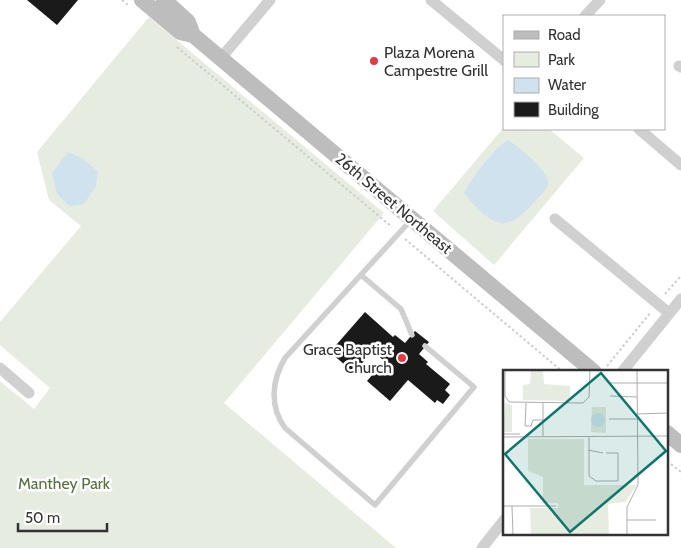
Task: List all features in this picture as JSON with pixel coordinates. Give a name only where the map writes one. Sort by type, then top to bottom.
[{"type":"main road","name":"26th Street Northeast","points":[[164,0],[188,22],[193,35]]},
{"type":"main road","name":"26th Street Northeast","points":[[136,3],[180,32],[193,35],[592,370]]},
{"type":"main road","points":[[668,434],[681,445]]},
{"type":"street","points":[[221,58],[270,0]]},
{"type":"street","points":[[430,0],[503,59]]},
{"type":"street","points":[[586,15],[600,0]]},
{"type":"street","points":[[640,130],[681,164]]},
{"type":"street","points":[[555,219],[669,313]]},
{"type":"street","points":[[624,370],[681,299]]},
{"type":"street","points":[[0,368],[30,393]]},
{"type":"street","points":[[482,548],[503,522]]},
{"type":"lane","points":[[412,219],[285,358],[277,372],[274,401],[279,420],[285,428],[375,505],[474,387],[425,346]]},
{"type":"lane","points":[[360,275],[401,310],[412,335]]},
{"type":"path","points":[[122,0],[136,3]]},
{"type":"path","points":[[174,44],[561,370]]},
{"type":"path","points":[[604,370],[681,276]]},
{"type":"path","points":[[668,462],[681,472]]},
{"type":"green space","name":"Manthey Park","points":[[149,17],[384,213],[224,403],[396,548],[0,548],[0,381],[34,409],[50,388],[0,345],[0,322],[81,226],[49,200],[37,152]]},
{"type":"green space","points":[[503,128],[503,130],[550,130],[584,158],[494,265],[433,211]]},
{"type":"water","points":[[508,140],[525,152],[537,164],[546,176],[548,184],[523,214],[510,222],[500,223],[482,213],[464,193],[483,164]]},
{"type":"water","points":[[68,152],[84,159],[98,172],[96,186],[84,204],[69,206],[57,194],[52,173]]},
{"type":"building","points":[[27,0],[78,0],[57,25]]},
{"type":"building","name":"Grace Baptist Church","points":[[365,312],[393,337],[395,335],[405,343],[415,331],[429,342],[419,354],[428,362],[426,364],[450,384],[445,390],[450,395],[443,404],[437,400],[435,403],[408,380],[390,401],[367,381],[384,361],[373,351],[354,373],[330,352]]},
{"type":"place","name":"Plaza Morena Campestre Grill","points":[[374,61]]},
{"type":"place","name":"Grace Baptist Church","points":[[402,358]]}]
